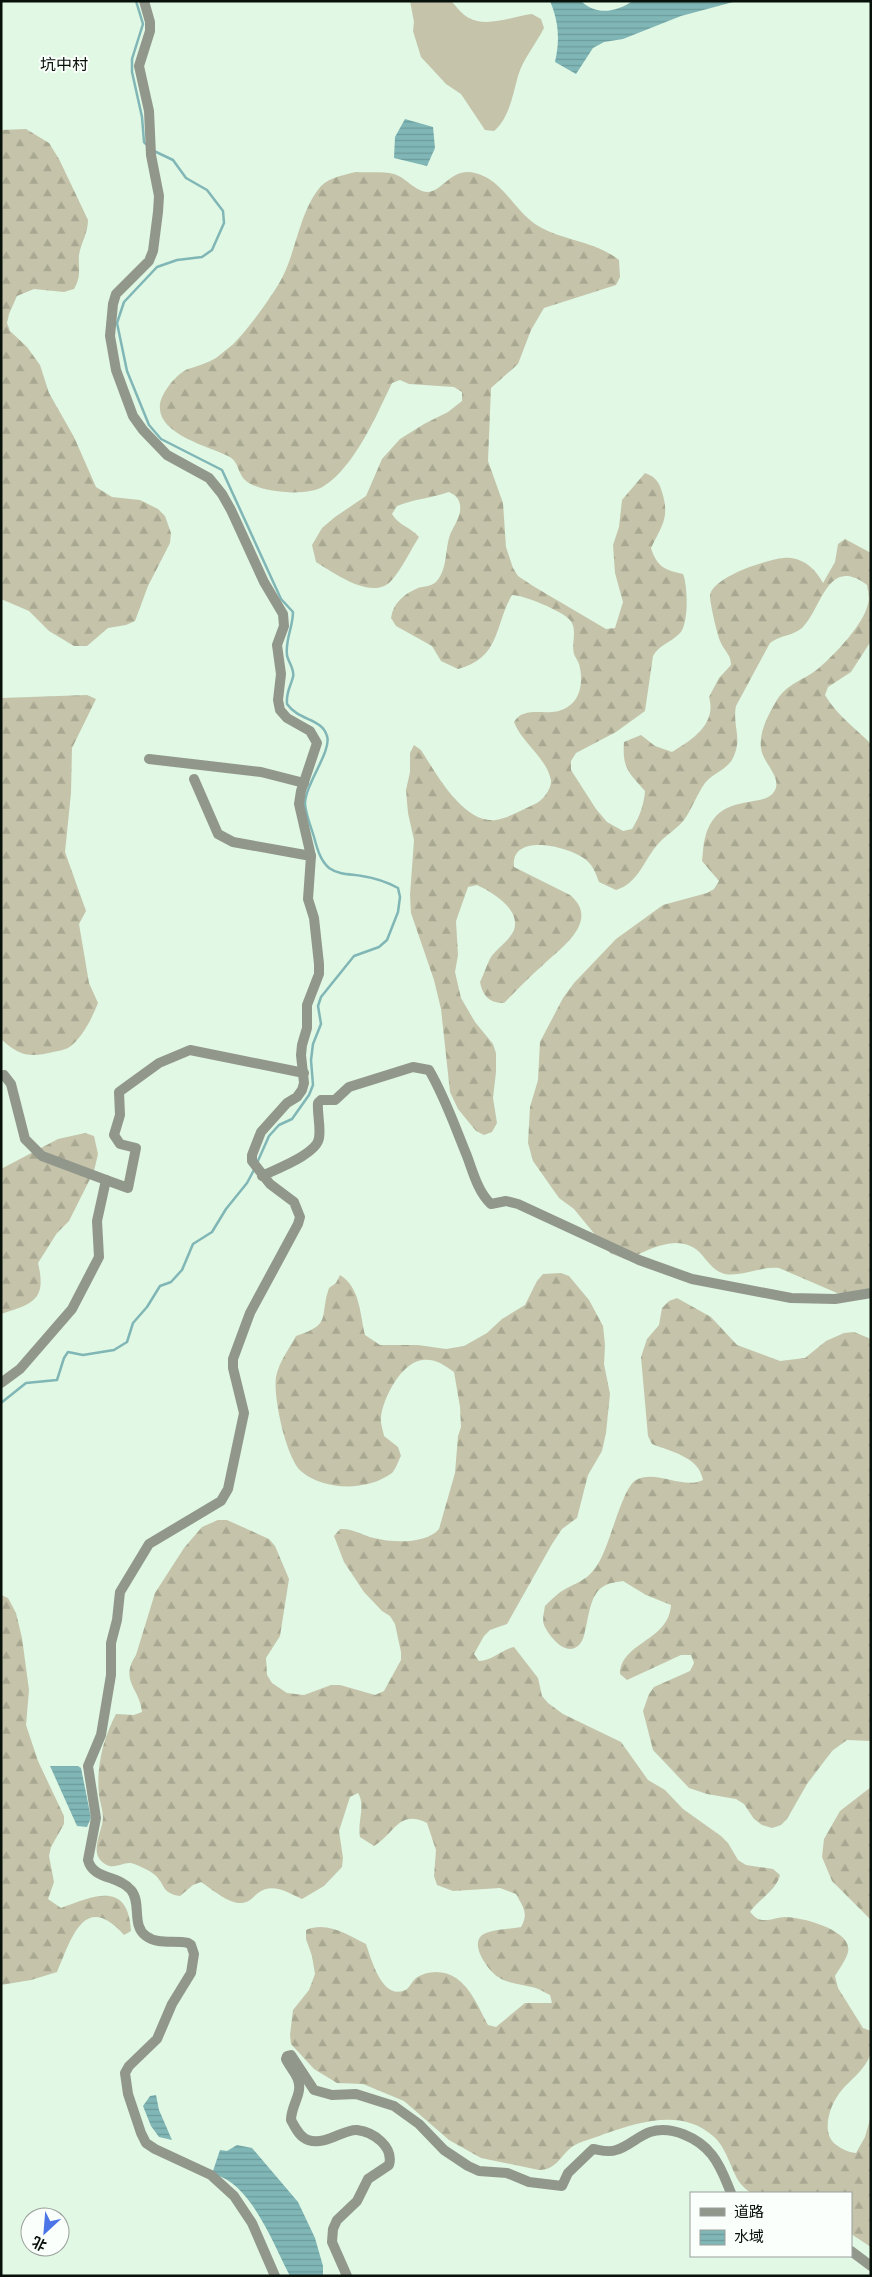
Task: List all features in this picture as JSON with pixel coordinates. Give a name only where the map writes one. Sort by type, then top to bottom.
[{"type":"street","points":[[144,1],[150,22],[150,31],[139,66],[148,110],[151,155],[159,196],[153,251],[149,261],[116,294],[110,336],[116,370],[130,408],[143,430],[167,455],[210,478],[222,494],[264,582],[283,614],[284,626],[277,645],[281,674],[278,700],[280,710],[287,718],[310,731],[317,743],[301,791],[300,814],[311,856],[308,899],[314,918],[319,974],[307,1005],[307,1028],[300,1055],[304,1073],[302,1090],[261,1132],[254,1145],[252,1161],[270,1184],[294,1202],[300,1217],[250,1313],[233,1359],[233,1368],[244,1413],[228,1489],[221,1502],[149,1544],[120,1592],[117,1620],[111,1643],[111,1675],[101,1735],[88,1766],[96,1818],[95,1830],[88,1851],[90,1867],[104,1876],[124,1882],[132,1891],[137,1901],[138,1921],[145,1935],[157,1941],[188,1943],[192,1945],[194,1954],[190,1973],[172,2004],[157,2039],[128,2066],[125,2073],[130,2102],[146,2143],[211,2175],[234,2196],[252,2223],[275,2276]]},
{"type":"street","points":[[149,759],[261,772],[304,783]]},
{"type":"street","points":[[194,779],[218,834],[233,842],[311,856]]},
{"type":"street","points":[[4,1075],[11,1084],[25,1139],[42,1156],[128,1188],[136,1148],[120,1144],[114,1136],[120,1115],[119,1092],[159,1064],[190,1050],[304,1073]]},
{"type":"street","points":[[261,1174],[309,1152],[317,1146],[320,1137],[318,1103],[320,1100],[335,1100],[349,1087],[413,1067],[428,1070],[441,1090],[484,1198],[491,1204],[506,1201],[518,1204],[638,1260],[692,1279],[791,1298],[835,1299],[871,1293]]},
{"type":"street","points":[[1,1383],[20,1369],[72,1310],[99,1257],[97,1221],[106,1180]]},
{"type":"street","points":[[347,2276],[336,2253],[331,2235],[337,2220],[357,2201],[368,2179],[389,2165],[391,2157],[389,2148],[367,2133],[355,2130],[316,2141],[301,2136],[291,2120],[294,2103],[300,2090],[298,2079],[286,2059],[287,2056],[291,2055],[298,2063],[314,2090],[332,2095],[356,2094],[394,2106],[419,2124],[456,2159],[479,2171],[507,2173],[529,2182],[562,2186],[568,2173],[593,2149],[617,2150],[637,2137],[661,2129],[672,2130],[709,2151],[721,2170],[731,2192]]},
{"type":"street","points":[[852,2253],[871,2266]]},
{"type":"green space","points":[[410,1],[451,1],[466,17],[476,21],[492,22],[532,14],[541,19],[544,28],[520,70],[507,113],[494,131],[485,130],[461,94],[446,84],[421,57],[413,31],[414,22]]},
{"type":"green space","points":[[26,129],[49,143],[59,159],[88,220],[88,225],[79,255],[79,276],[74,289],[64,292],[34,289],[17,296],[7,323],[10,331],[27,347],[40,365],[49,393],[74,437],[96,487],[112,497],[140,500],[158,509],[165,516],[171,533],[170,543],[148,586],[135,621],[126,625],[108,628],[87,646],[74,646],[49,631],[29,611],[1,599],[1,130]]},
{"type":"green space","points":[[356,172],[394,174],[419,190],[427,192],[437,189],[459,174],[475,173],[493,182],[535,224],[545,230],[599,248],[619,260],[620,277],[616,285],[544,308],[531,330],[518,364],[491,388],[488,461],[503,503],[506,547],[513,568],[518,576],[606,629],[615,628],[623,602],[615,573],[613,545],[619,527],[622,500],[645,473],[656,480],[661,488],[665,508],[664,521],[651,548],[656,560],[662,567],[683,574],[687,596],[685,623],[679,634],[658,649],[653,656],[645,711],[616,732],[576,753],[571,761],[571,770],[596,809],[607,822],[623,831],[632,829],[644,801],[645,791],[628,770],[624,758],[624,742],[641,735],[655,746],[672,752],[695,736],[706,723],[711,707],[709,697],[719,678],[731,665],[729,655],[720,641],[714,618],[710,596],[713,589],[721,582],[744,569],[783,558],[796,559],[806,563],[814,570],[823,583],[835,562],[838,544],[845,539],[871,553],[871,641],[851,672],[828,687],[825,695],[840,715],[871,744],[871,1292],[837,1293],[779,1268],[731,1275],[721,1273],[709,1264],[694,1248],[685,1244],[665,1244],[627,1260],[610,1253],[574,1209],[559,1198],[533,1161],[528,1143],[530,1107],[538,1080],[540,1042],[563,998],[574,983],[616,939],[663,905],[707,893],[714,889],[719,881],[702,861],[704,841],[711,823],[720,813],[730,807],[770,796],[775,790],[776,780],[761,748],[764,726],[774,705],[784,691],[814,672],[841,646],[861,621],[869,599],[867,585],[854,577],[843,576],[834,580],[802,628],[795,633],[778,638],[770,643],[736,706],[737,744],[733,758],[727,766],[705,783],[684,820],[659,843],[636,876],[624,887],[616,890],[599,882],[588,861],[566,850],[542,845],[530,846],[521,849],[515,856],[514,867],[570,895],[578,905],[581,915],[580,924],[568,942],[504,1003],[494,1002],[488,998],[480,982],[491,957],[514,930],[515,922],[513,915],[504,902],[490,892],[477,885],[468,887],[456,921],[458,955],[455,972],[461,998],[475,1022],[493,1044],[496,1053],[493,1098],[497,1123],[492,1132],[484,1135],[476,1131],[458,1109],[450,1092],[441,1009],[434,980],[411,913],[410,895],[414,840],[408,813],[406,790],[410,772],[410,753],[414,745],[421,750],[443,783],[462,806],[472,814],[484,819],[496,820],[506,817],[541,800],[550,787],[551,780],[544,764],[522,737],[514,722],[525,713],[562,710],[577,698],[581,675],[579,664],[574,654],[574,628],[566,616],[551,608],[512,595],[489,648],[482,657],[472,664],[458,669],[441,661],[432,646],[396,626],[391,618],[397,603],[413,590],[434,584],[442,572],[450,534],[460,509],[458,499],[449,492],[397,506],[392,514],[419,537],[395,576],[383,586],[374,588],[364,587],[343,578],[316,562],[312,545],[322,528],[366,496],[382,459],[400,439],[448,412],[462,401],[462,392],[454,387],[409,384],[400,380],[392,383],[364,439],[345,466],[324,486],[307,492],[272,491],[252,484],[242,477],[232,458],[185,438],[166,423],[161,414],[161,399],[175,379],[184,371],[216,358],[231,346],[265,305],[281,280],[308,207],[321,186],[333,178]]},
{"type":"green space","points":[[87,695],[96,699],[72,748],[71,793],[65,852],[86,911],[79,924],[89,983],[98,1003],[82,1034],[68,1048],[31,1055],[13,1049],[1,1039],[1,698]]},
{"type":"green space","points":[[85,1133],[94,1136],[98,1154],[94,1171],[69,1221],[57,1233],[38,1263],[41,1285],[39,1293],[35,1299],[22,1307],[1,1314],[1,1169],[58,1139]]},
{"type":"green space","points":[[561,1273],[569,1276],[589,1300],[603,1326],[604,1364],[610,1394],[606,1433],[602,1451],[588,1475],[577,1518],[562,1529],[552,1544],[507,1624],[490,1630],[484,1636],[474,1654],[479,1661],[514,1647],[538,1678],[542,1696],[548,1703],[563,1714],[621,1742],[648,1780],[665,1790],[683,1809],[721,1836],[728,1843],[738,1860],[746,1865],[773,1869],[780,1875],[775,1886],[750,1912],[755,1917],[760,1920],[782,1917],[802,1919],[824,1926],[843,1937],[847,1944],[848,1952],[835,1976],[838,1988],[863,2028],[871,2031],[871,2049],[865,2065],[837,2096],[829,2117],[828,2132],[835,2144],[845,2150],[856,2153],[865,2137],[871,2116],[871,2247],[852,2235],[852,2192],[750,2192],[740,2183],[718,2141],[701,2127],[688,2122],[660,2120],[617,2129],[575,2145],[551,2167],[539,2170],[481,2158],[449,2140],[404,2101],[363,2084],[337,2083],[314,2069],[291,2044],[290,2035],[293,2010],[309,1990],[315,1974],[312,1956],[306,1939],[306,1930],[322,1927],[330,1928],[366,1944],[378,1975],[389,1989],[395,1992],[405,1990],[420,1975],[441,1972],[452,1975],[471,1993],[488,2025],[496,2027],[525,2003],[552,2003],[550,1995],[541,1990],[498,1977],[489,1968],[478,1949],[480,1937],[486,1933],[521,1927],[525,1914],[516,1894],[500,1888],[453,1891],[437,1885],[434,1876],[436,1850],[427,1823],[418,1819],[403,1821],[374,1846],[360,1837],[361,1803],[358,1793],[350,1797],[339,1831],[343,1858],[342,1867],[324,1886],[302,1899],[275,1888],[269,1888],[258,1893],[247,1902],[237,1903],[226,1899],[201,1882],[193,1885],[180,1896],[174,1895],[167,1891],[155,1875],[143,1868],[131,1863],[108,1866],[97,1855],[97,1843],[103,1818],[98,1785],[101,1753],[107,1733],[116,1714],[134,1715],[142,1712],[130,1678],[131,1664],[136,1655],[155,1593],[184,1548],[202,1527],[218,1520],[227,1520],[269,1539],[275,1546],[289,1579],[280,1636],[266,1658],[267,1675],[272,1683],[287,1693],[304,1695],[331,1685],[340,1685],[375,1695],[384,1691],[401,1660],[395,1624],[390,1616],[382,1611],[364,1592],[344,1562],[334,1536],[340,1529],[344,1529],[382,1540],[409,1541],[426,1537],[439,1529],[455,1473],[458,1436],[461,1427],[460,1407],[454,1372],[435,1361],[422,1360],[414,1363],[400,1374],[389,1391],[382,1409],[381,1424],[384,1436],[398,1447],[401,1456],[392,1473],[371,1483],[347,1486],[322,1483],[302,1472],[296,1465],[286,1442],[279,1412],[276,1377],[277,1371],[296,1336],[315,1328],[323,1318],[329,1288],[336,1283],[340,1275],[347,1280],[352,1286],[358,1302],[365,1335],[380,1345],[418,1345],[446,1349],[464,1346],[487,1333],[502,1319],[525,1305],[537,1281],[543,1274]]},
{"type":"green space","points":[[677,1298],[711,1317],[737,1345],[780,1361],[805,1358],[826,1341],[844,1333],[854,1332],[871,1339],[871,1741],[847,1740],[832,1751],[807,1784],[787,1819],[781,1825],[772,1828],[762,1825],[754,1819],[744,1804],[736,1799],[707,1794],[689,1788],[653,1750],[643,1711],[649,1694],[654,1687],[690,1671],[694,1663],[691,1655],[681,1655],[627,1680],[620,1674],[622,1663],[628,1655],[662,1626],[668,1617],[671,1605],[646,1595],[623,1581],[606,1585],[596,1594],[591,1604],[583,1639],[574,1648],[569,1649],[558,1644],[546,1630],[543,1623],[545,1606],[559,1593],[583,1580],[596,1567],[606,1547],[625,1495],[636,1480],[652,1477],[687,1483],[703,1480],[696,1466],[684,1456],[652,1444],[648,1436],[641,1357],[647,1339],[659,1325],[662,1308],[669,1301]]},
{"type":"green space","points":[[1,1595],[8,1598],[16,1613],[22,1638],[29,1690],[26,1725],[38,1761],[64,1816],[64,1824],[51,1847],[49,1856],[54,1882],[48,1899],[61,1908],[85,1899],[107,1896],[116,1898],[123,1904],[128,1915],[131,1931],[124,1935],[110,1922],[99,1917],[89,1918],[74,1934],[57,1972],[31,1980],[1,1985]]},
{"type":"green space","points":[[871,1787],[871,1920],[832,1881],[822,1857],[824,1839],[840,1811]]},
{"type":"water","points":[[550,1],[581,1],[593,9],[607,11],[620,8],[633,1],[737,1],[681,16],[623,39],[604,42],[593,48],[576,74],[555,62],[558,32]]},
{"type":"water","points":[[405,119],[433,127],[435,148],[427,166],[394,158],[395,137]]},
{"type":"water","points":[[50,1766],[78,1766],[81,1768],[91,1818],[87,1827],[77,1826]]},
{"type":"water","points":[[156,2095],[159,2110],[172,2140],[159,2137],[151,2126],[143,2106],[150,2096]]},
{"type":"water","points":[[237,2145],[252,2148],[298,2202],[315,2238],[323,2266],[323,2276],[290,2276],[269,2233],[250,2203],[240,2190],[228,2180],[215,2175],[213,2171],[220,2150],[227,2151]]},
{"type":"waterway","points":[[136,1],[143,24],[132,59],[132,72],[142,117],[144,142],[148,146]]},
{"type":"waterway","points":[[154,151],[173,160],[186,178],[207,190],[223,211],[224,223],[212,250],[202,257],[177,260],[157,267],[124,302],[117,323],[127,371],[149,425],[161,439],[222,470],[281,599],[293,612],[287,649],[293,677],[287,704],[298,714],[315,722],[324,730],[327,736],[326,750],[309,787],[305,804],[321,858],[329,868],[337,872],[372,878],[394,886],[398,888],[400,897],[398,912],[387,940],[379,947],[354,956],[321,997],[318,1006],[321,1024],[313,1044],[311,1060],[313,1085],[309,1095],[292,1119],[279,1125],[269,1136],[257,1163]]},
{"type":"waterway","points":[[1,1403],[26,1383],[57,1380],[64,1358],[68,1352],[83,1355],[114,1350],[127,1342],[133,1323],[147,1307],[160,1286],[171,1282],[182,1270],[193,1244],[212,1232],[226,1209],[247,1183],[255,1168]]},
{"type":"district","name":"坑中村","points":[[64,64]]}]
